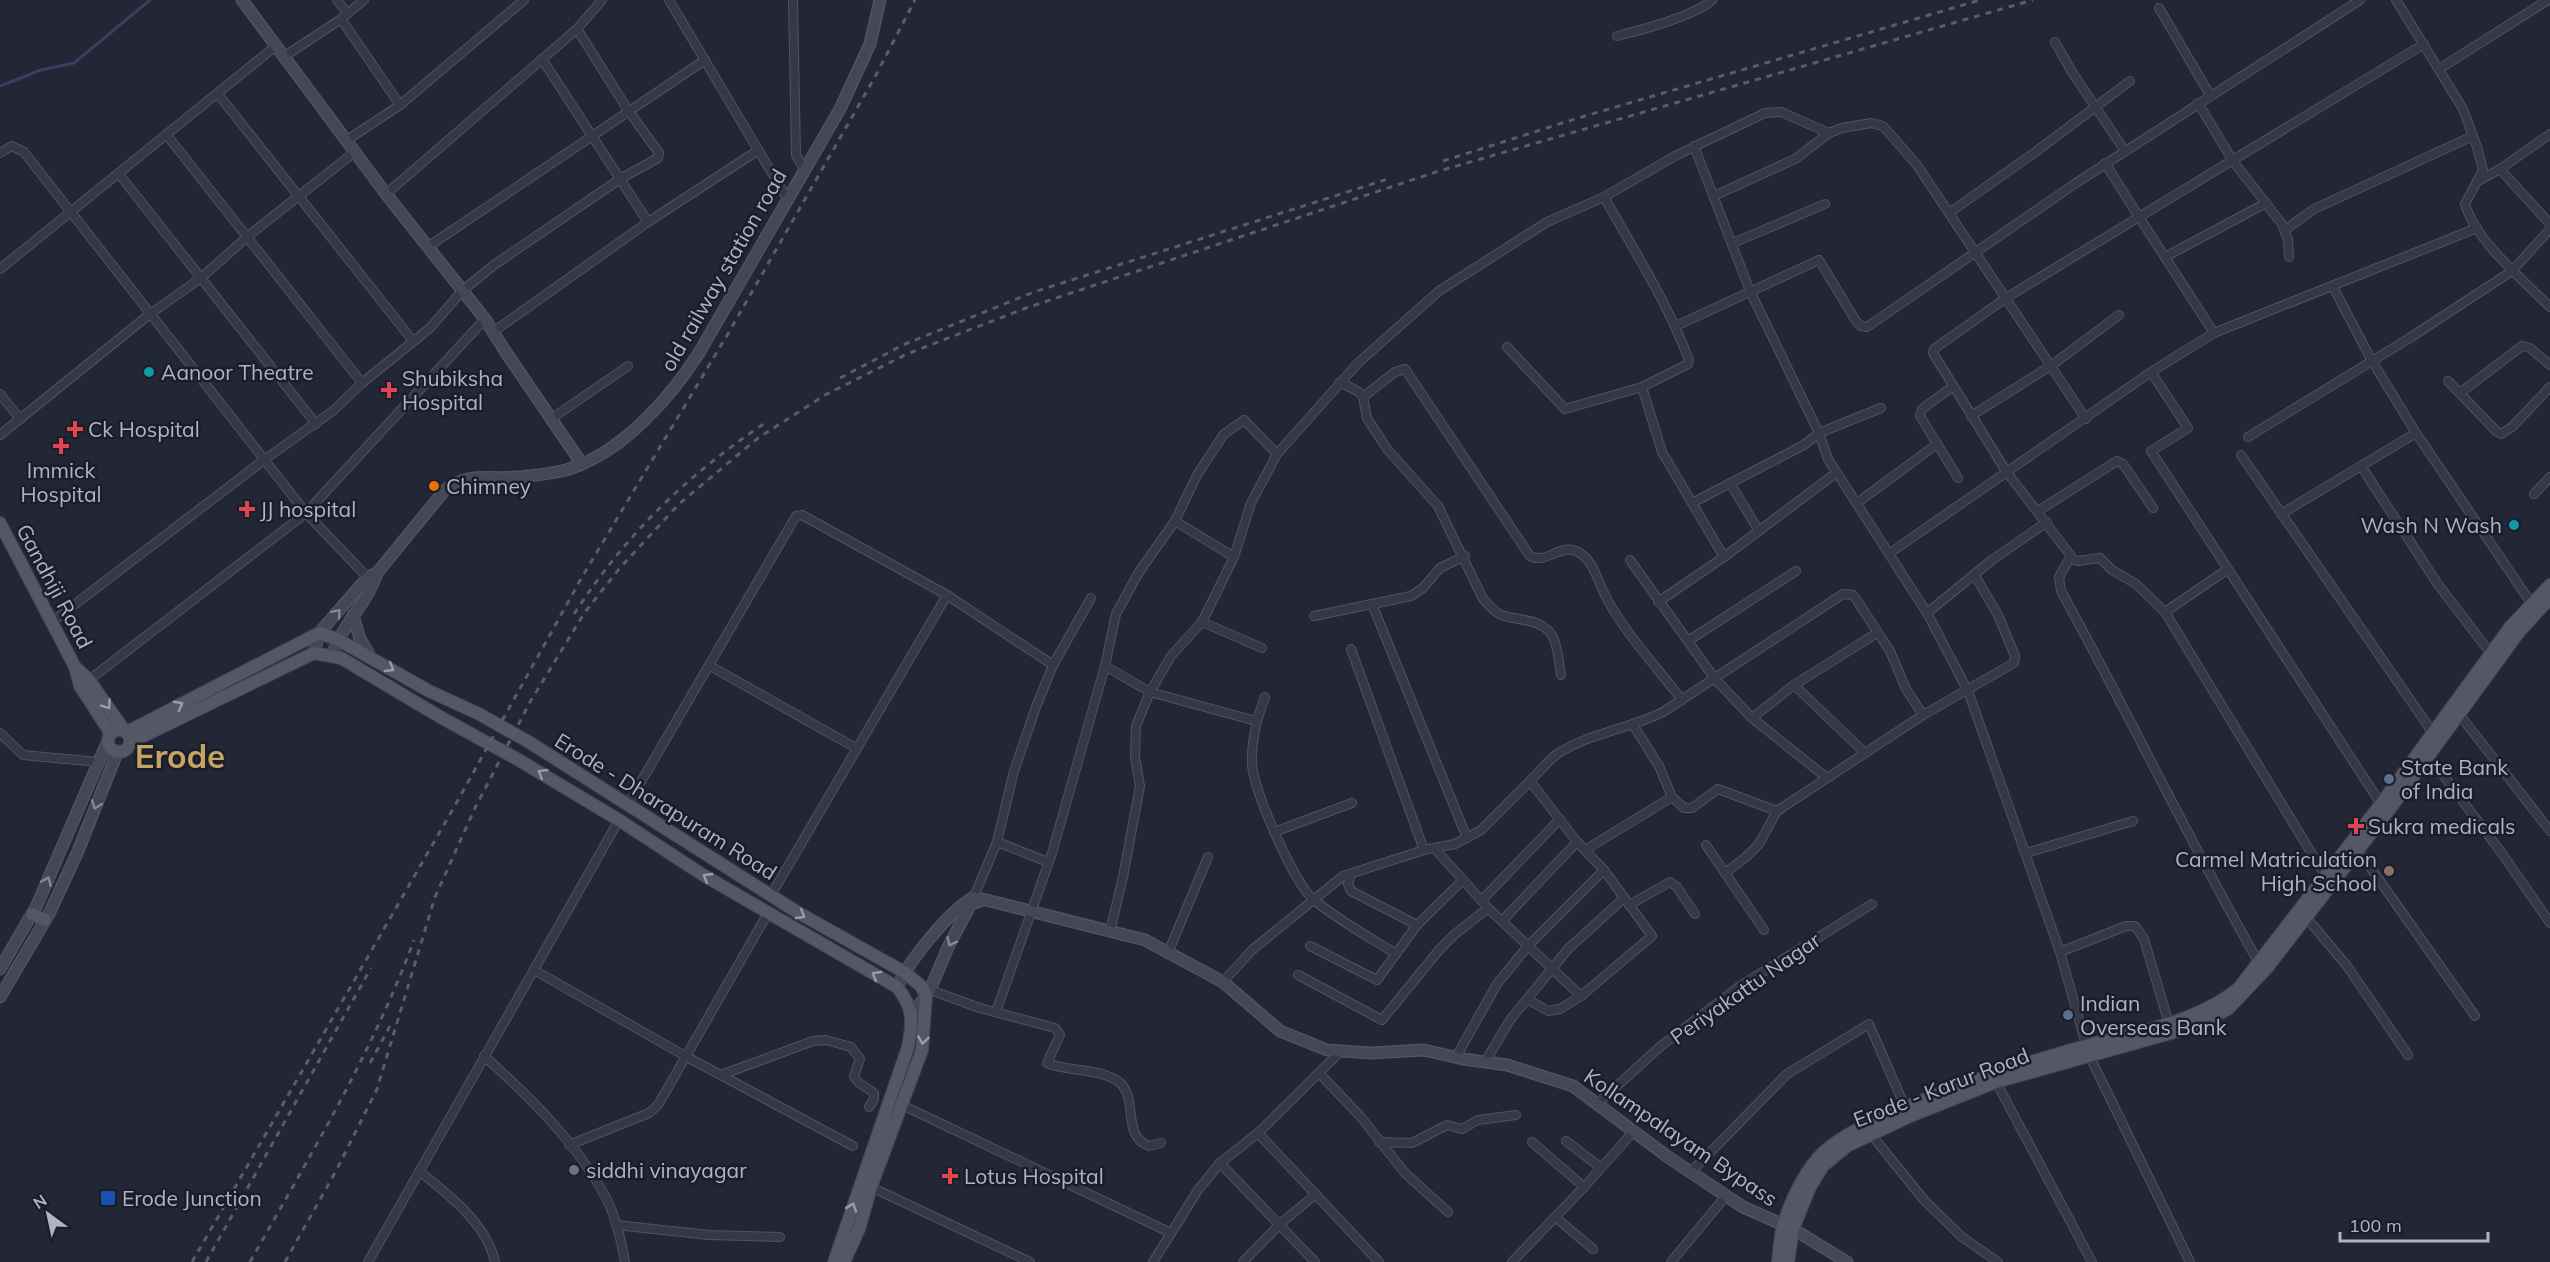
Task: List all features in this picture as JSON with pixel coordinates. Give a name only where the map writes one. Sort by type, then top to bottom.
[{"type":"main road","name":"Gandhiji Road","points":[[0,523],[4,540],[53,621],[75,667],[80,686],[109,740]]},
{"type":"main road","name":"Erode - Karur Road","points":[[2087,1050],[2192,1026],[2228,1009],[2267,968],[2306,917],[2381,804],[2491,654],[2531,603],[2550,585]]},
{"type":"main road","name":"Erode - Karur Road","points":[[1778,1262],[1801,1184],[1818,1158],[1834,1144],[1864,1126],[1905,1107],[2202,1012],[2223,1001],[2238,989],[2326,877],[2428,755],[2519,632],[2550,598]]},
{"type":"main road","name":"Erode - Dharapuram Road","points":[[319,633],[337,639],[370,656],[429,691],[479,714],[528,742],[771,895],[904,972],[928,993]]},
{"type":"main road","points":[[127,735],[319,633]]},
{"type":"main road","name":"Erode - Dharapuram Road","points":[[314,653],[341,658],[517,759],[619,820],[703,875],[897,987]]},
{"type":"main road","points":[[127,735],[314,653]]},
{"type":"main road","name":"Gandhiji Road","points":[[75,667],[89,681],[127,735]]},
{"type":"main road","points":[[117,730],[127,735],[128,748],[111,752],[109,740],[117,730]]},
{"type":"main road","points":[[32,914],[45,920]]},
{"type":"main road","points":[[834,1262],[908,1047],[912,1015],[909,1003],[897,987]]},
{"type":"main road","points":[[844,1262],[859,1229],[871,1187],[922,1050],[928,993]]},
{"type":"main road","name":"Erode - Karur Road","points":[[1788,1262],[1788,1228],[1823,1166],[1847,1146],[1870,1133],[1994,1078]]},
{"type":"street","points":[[242,0],[386,194],[485,319],[582,464]]},
{"type":"street","points":[[337,0],[344,16],[400,105]]},
{"type":"street","points":[[285,56],[344,16],[363,0]]},
{"type":"street","points":[[347,140],[400,105],[524,0]]},
{"type":"street","points":[[386,194],[577,29],[602,0]]},
{"type":"street","points":[[669,0],[788,200]]},
{"type":"street","points":[[794,0],[796,155],[804,169]]},
{"type":"street","name":"old railway station road","points":[[373,578],[444,491],[455,482],[464,478],[516,477],[571,469],[597,457],[620,440],[650,415],[678,386],[840,109],[870,44],[880,0]]},
{"type":"street","points":[[1617,36],[1652,27],[1704,6],[1712,0]]},
{"type":"street","points":[[1676,326],[1819,260],[1856,321],[1861,326],[1868,327],[2105,163],[2360,0]]},
{"type":"street","points":[[2396,0],[2463,109],[2473,136],[2482,170],[2465,204],[2470,220],[2512,271],[2550,307]]},
{"type":"street","points":[[2439,69],[2548,0]]},
{"type":"street","points":[[2159,8],[2210,95]]},
{"type":"street","points":[[53,621],[264,460],[316,424],[430,328],[462,291],[494,265],[620,179],[655,161],[660,155],[628,110],[577,29]]},
{"type":"street","points":[[2055,42],[2125,151]]},
{"type":"street","points":[[2326,877],[2165,612],[2136,584],[2112,570],[2100,558],[2078,561],[2071,559],[2047,522],[2006,471],[1952,387],[1934,357],[1933,350],[2006,298],[2424,44]]},
{"type":"street","points":[[0,269],[277,45]]},
{"type":"street","points":[[542,59],[648,222]]},
{"type":"street","points":[[429,246],[590,135],[705,60]]},
{"type":"street","points":[[1949,213],[2130,81]]},
{"type":"street","points":[[218,94],[413,341]]},
{"type":"street","points":[[2199,103],[2233,161],[2275,212],[2285,230],[2289,257]]},
{"type":"street","points":[[1110,931],[1140,786],[1135,756],[1136,726],[1150,692],[1171,656],[1202,622],[1234,557],[1251,503],[1277,454],[1340,382],[1387,335],[1439,291],[1547,222],[1604,197],[1639,175],[1694,146],[1772,111],[1781,112],[1830,133]]},
{"type":"street","points":[[1714,196],[1795,159],[1830,133],[1842,128],[1871,123],[1883,126],[1917,165],[2086,419]]},
{"type":"street","points":[[166,134],[362,383]]},
{"type":"street","points":[[2476,182],[2500,169],[2550,134]]},
{"type":"street","points":[[2285,230],[2314,209],[2473,136]]},
{"type":"street","points":[[0,153],[12,146],[24,152],[306,513],[373,578]]},
{"type":"street","points":[[1694,146],[1750,291],[1836,473],[1927,613],[1968,691],[2060,952],[2087,1050],[2190,1262]]},
{"type":"street","points":[[0,435],[150,315],[201,278],[247,237],[356,151]]},
{"type":"street","points":[[493,332],[648,222],[757,151]]},
{"type":"street","points":[[2105,163],[2214,333]]},
{"type":"street","points":[[2500,169],[2550,224]]},
{"type":"street","points":[[119,174],[316,424]]},
{"type":"street","points":[[1508,347],[1565,409],[1642,387],[1688,364],[1689,360],[1676,326],[1604,197]]},
{"type":"street","points":[[2165,257],[2266,203]]},
{"type":"street","points":[[1733,243],[1825,204]]},
{"type":"street","points":[[1890,553],[2151,372],[2214,333],[2477,228]]},
{"type":"street","points":[[2248,437],[2372,362],[2512,271],[2550,229]]},
{"type":"street","points":[[2333,287],[2372,362],[2416,433],[2531,603]]},
{"type":"street","points":[[1971,416],[2052,365],[2119,315]]},
{"type":"street","points":[[89,681],[306,513],[485,319]]},
{"type":"street","points":[[2460,393],[2522,346],[2530,348],[2550,365]]},
{"type":"street","points":[[551,419],[628,366]]},
{"type":"street","points":[[1363,397],[1395,372],[1405,369],[1529,554],[1539,559],[1566,549],[1581,554],[1592,567],[1612,609],[1682,700]]},
{"type":"street","points":[[2151,372],[2188,428],[2151,451],[2381,804]]},
{"type":"street","points":[[2448,381],[2501,434],[2512,428],[2550,387]]},
{"type":"street","points":[[1340,382],[1357,390],[1363,397],[1364,412],[1372,427],[1397,462],[1424,488],[1438,506],[1484,598],[1493,610],[1502,615],[1534,622],[1545,628],[1552,637],[1561,675]]},
{"type":"street","points":[[1642,387],[1662,452],[1724,557]]},
{"type":"street","points":[[1952,387],[1920,413],[1958,478]]},
{"type":"street","points":[[0,394],[20,419]]},
{"type":"street","points":[[1692,503],[1804,444],[1819,433],[1881,408]]},
{"type":"street","points":[[996,1012],[1048,862],[1105,666],[1116,614],[1139,572],[1175,521],[1197,475],[1224,434],[1244,420],[1277,454]]},
{"type":"street","points":[[2281,514],[2416,433]]},
{"type":"street","points":[[1857,503],[1937,444]]},
{"type":"street","points":[[2241,455],[2433,733]]},
{"type":"street","points":[[2038,511],[2117,461],[2123,464],[2153,508]]},
{"type":"street","points":[[2361,466],[2437,583],[2491,654]]},
{"type":"street","points":[[1658,602],[1724,557],[1836,473]]},
{"type":"street","points":[[2534,494],[2550,477]]},
{"type":"street","points":[[1730,483],[1759,531]]},
{"type":"street","points":[[628,804],[710,666],[792,519],[799,514],[947,595],[1053,665]]},
{"type":"street","points":[[1175,521],[1234,557]]},
{"type":"street","points":[[1927,613],[1974,574],[2047,522]]},
{"type":"street","points":[[1314,616],[1411,596],[1423,588],[1440,568],[1465,556]]},
{"type":"street","points":[[2071,559],[2060,578],[2061,591],[2125,708],[2215,886],[2259,963]]},
{"type":"street","points":[[1630,560],[1714,679],[1752,718],[1827,778]]},
{"type":"street","points":[[2165,612],[2228,569]]},
{"type":"street","points":[[1688,641],[1796,571]]},
{"type":"street","points":[[1725,873],[1759,844],[1777,811],[1923,715],[2012,665],[2015,658],[1998,615],[1974,574]]},
{"type":"street","points":[[332,656],[337,639],[373,578]]},
{"type":"street","points":[[314,653],[319,633],[373,578]]},
{"type":"street","points":[[1223,982],[1252,950],[1343,876],[1467,838],[1480,830],[1552,758],[1587,739],[1648,719],[1682,700],[1844,594],[1853,595],[1890,651],[1906,689],[1923,715]]},
{"type":"street","points":[[771,895],[947,595]]},
{"type":"street","points":[[912,1015],[928,993],[972,901],[997,842],[1014,771],[1036,707],[1053,665],[1091,598]]},
{"type":"street","points":[[1372,604],[1467,838]]},
{"type":"street","points":[[353,615],[360,639],[370,656]]},
{"type":"street","points":[[1202,622],[1262,648]]},
{"type":"street","points":[[1752,718],[1794,685],[1877,633]]},
{"type":"street","points":[[1351,649],[1424,850]]},
{"type":"street","points":[[710,666],[856,747]]},
{"type":"street","points":[[1105,666],[1150,692],[1256,721]]},
{"type":"street","points":[[1794,685],[1865,753]]},
{"type":"street","points":[[1265,697],[1256,721],[1251,763],[1253,775],[1281,849],[1313,900],[1396,954]]},
{"type":"street","points":[[2459,714],[2550,831]]},
{"type":"street","points":[[1633,724],[1659,766],[1672,796],[1680,806],[1686,809],[1697,805],[1715,791],[1725,790],[1777,811]]},
{"type":"street","points":[[0,733],[23,755],[98,762]]},
{"type":"street","points":[[0,969],[32,914],[109,740]]},
{"type":"street","points":[[0,997],[45,920],[78,851],[118,752]]},
{"type":"street","points":[[2428,755],[2501,852],[2550,923]]},
{"type":"street","points":[[1527,999],[1548,1011],[1560,1009],[1581,996],[1652,936],[1604,870],[1578,842],[1530,781]]},
{"type":"street","points":[[1585,850],[1672,796]]},
{"type":"street","points":[[1274,832],[1352,803]]},
{"type":"street","points":[[1482,900],[1560,819]]},
{"type":"street","points":[[368,1262],[619,820]]},
{"type":"street","points":[[2026,853],[2133,821]]},
{"type":"street","points":[[997,842],[1048,862]]},
{"type":"street","points":[[1502,921],[1578,842]]},
{"type":"street","points":[[1706,845],[1764,930]]},
{"type":"street","points":[[2354,845],[2417,938],[2475,1016]]},
{"type":"street","points":[[1436,849],[1488,908],[1581,996]]},
{"type":"street","points":[[1168,952],[1208,856]]},
{"type":"street","points":[[1456,1057],[1497,984],[1528,946],[1604,870]]},
{"type":"street","points":[[1351,873],[1348,884],[1351,891],[1417,925]]},
{"type":"street","points":[[1310,946],[1377,980],[1417,925],[1463,880]]},
{"type":"street","points":[[1485,1062],[1510,1020],[1568,949],[1627,902],[1670,882],[1677,887],[1695,914]]},
{"type":"street","name":"Kollampalayam Bypass","points":[[972,901],[985,898],[1145,940],[1223,982],[1280,1031],[1326,1050],[1371,1053],[1424,1050],[1507,1065],[1573,1086],[1633,1132],[1743,1207],[1788,1228],[1847,1262]]},
{"type":"street","points":[[897,987],[904,972],[949,916],[972,901]]},
{"type":"street","name":"Periyakattu Nagar","points":[[1597,1104],[1661,1046],[1740,986],[1872,904]]},
{"type":"street","points":[[1298,975],[1382,1020],[1439,950],[1488,908]]},
{"type":"street","points":[[569,1145],[649,1113],[658,1105],[768,913]]},
{"type":"street","points":[[2306,917],[2347,966],[2408,1055]]},
{"type":"street","points":[[2060,952],[2126,926],[2135,926],[2144,939],[2169,1024]]},
{"type":"street","points":[[534,970],[687,1057],[853,1146]]},
{"type":"street","points":[[928,993],[1058,1029],[1059,1039],[1047,1064],[1118,1081],[1126,1093],[1133,1129],[1139,1140],[1149,1146],[1161,1143]]},
{"type":"street","points":[[1691,1172],[1787,1074],[1869,1024],[1905,1107]]},
{"type":"street","points":[[721,1075],[805,1043],[826,1041],[851,1047],[857,1052],[860,1059],[854,1076],[858,1082],[874,1093],[874,1099],[869,1107]]},
{"type":"street","points":[[1153,1262],[1198,1190],[1220,1163],[1258,1133],[1341,1051]]},
{"type":"street","points":[[484,1056],[528,1096],[569,1145],[606,1197],[625,1262]]},
{"type":"street","points":[[1319,1073],[1360,1116],[1405,1173],[1448,1212]]},
{"type":"street","points":[[1994,1078],[2092,1262]]},
{"type":"street","points":[[902,1105],[1171,1233]]},
{"type":"street","points":[[1379,1142],[1412,1143],[1447,1125],[1461,1129],[1478,1120],[1516,1115]]},
{"type":"street","points":[[1512,1262],[1633,1132]]},
{"type":"street","points":[[1258,1133],[1379,1262]]},
{"type":"street","points":[[1870,1133],[1924,1200],[1962,1237],[1998,1262]]},
{"type":"street","points":[[1566,1141],[1601,1168]]},
{"type":"street","points":[[1532,1142],[1584,1186]]},
{"type":"street","points":[[1220,1163],[1315,1262]]},
{"type":"street","points":[[419,1171],[451,1196],[473,1220],[494,1255],[495,1262]]},
{"type":"street","points":[[871,1187],[1030,1262]]},
{"type":"street","points":[[1243,1262],[1280,1224],[1316,1194]]},
{"type":"street","points":[[1671,1262],[1726,1196]]},
{"type":"street","points":[[1555,1217],[1593,1249]]},
{"type":"street","points":[[616,1225],[710,1235],[780,1237]]},
{"type":"waterway","points":[[0,86],[41,70],[74,63],[150,0]]},
{"type":"railway","points":[[192,1262],[453,809],[582,577],[729,332],[876,75],[915,0]]},
{"type":"railway","points":[[1443,161],[1575,119],[1980,0]]},
{"type":"railway","points":[[285,1262],[337,1169],[377,1089],[435,897],[475,808],[530,702],[585,612],[619,569],[679,504],[758,438],[825,395],[907,354],[1026,308],[1439,171],[2033,0]]},
{"type":"railway","points":[[840,378],[905,344],[1034,292],[1391,178]]},
{"type":"railway","points":[[574,614],[615,558],[659,508],[709,464],[765,423]]},
{"type":"railway","points":[[250,1262],[359,1064],[379,1024],[414,940]]},
{"type":"railway","points":[[206,1262],[371,968]]},
{"type":"railway","points":[[370,1063],[390,1026]]},
{"type":"place","name":"Aanoor Theatre","points":[[149,372]]},
{"type":"place","name":"Shubiksha Hospital","points":[[389,390]]},
{"type":"place","name":"Ck Hospital","points":[[75,429]]},
{"type":"place","name":"Immick Hospital","points":[[61,446]]},
{"type":"place","name":"Chimney","points":[[434,486]]},
{"type":"place","name":"JJ hospital","points":[[247,509]]},
{"type":"place","name":"Wash N Wash","points":[[2514,525]]},
{"type":"place","name":"State Bank of India","points":[[2389,779]]},
{"type":"place","name":"Sukra medicals","points":[[2356,826]]},
{"type":"place","name":"Carmel Matriculation High School","points":[[2389,871]]},
{"type":"place","name":"Indian Overseas Bank","points":[[2068,1015]]},
{"type":"place","name":"siddhi vinayagar","points":[[574,1170]]},
{"type":"place","name":"Lotus Hospital","points":[[950,1176]]},
{"type":"place","name":"Erode Junction","points":[[108,1198]]},
{"type":"district","name":"Erode","points":[[180,755]]}]
